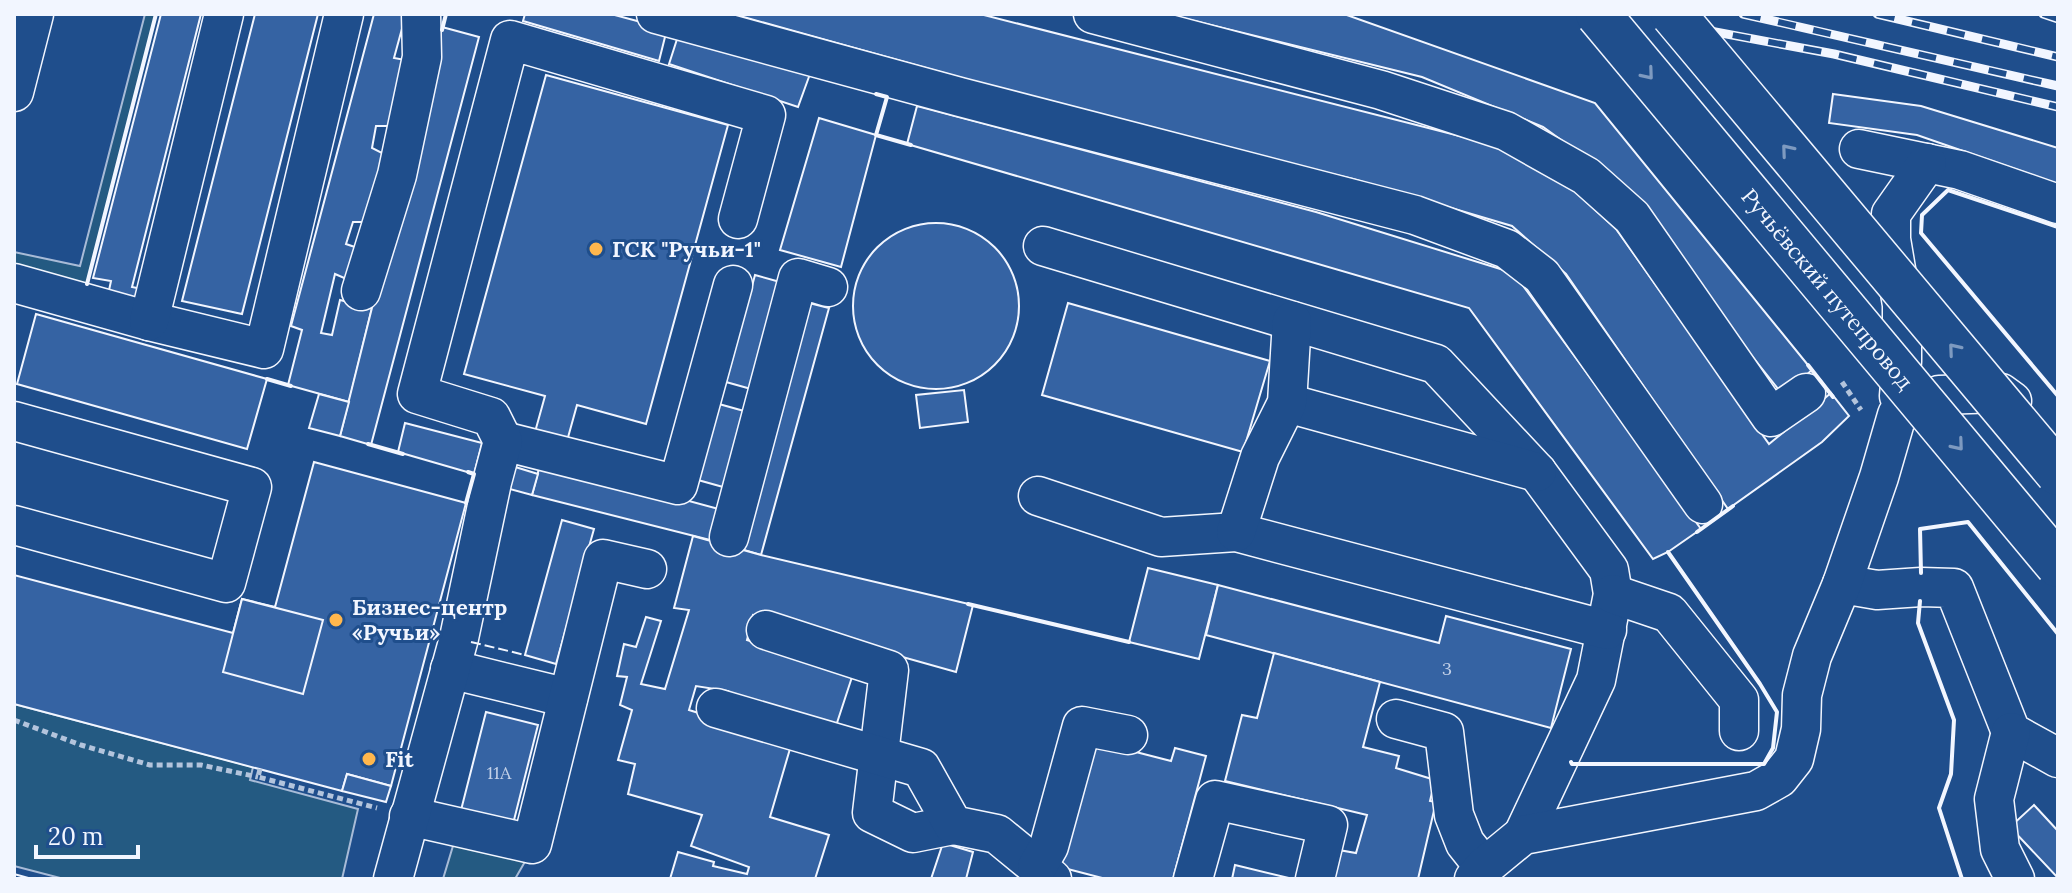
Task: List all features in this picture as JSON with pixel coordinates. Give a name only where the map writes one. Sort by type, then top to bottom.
[{"type":"main road","name":"Ручьёвский путепровод","points":[[1598,14],[2058,565]]},
{"type":"main road","points":[[1673,14],[2058,473]]},
{"type":"lane","points":[[15,87],[34,14]]},
{"type":"lane","points":[[149,321],[224,14]]},
{"type":"lane","points":[[14,283],[264,349],[344,14]]},
{"type":"lane","points":[[361,291],[397,175],[422,57],[421,14]]},
{"type":"lane","points":[[656,14],[960,97],[1415,215],[1507,249],[1542,276],[1703,504]]},
{"type":"lane","points":[[1093,14],[1381,90],[1506,131],[1586,176],[1632,217],[1771,417],[1806,393]]},
{"type":"lane","points":[[393,879],[465,612],[503,441],[491,417],[417,394],[510,40],[766,115],[738,219]]},
{"type":"lane","points":[[1859,149],[1960,170],[2058,204]]},
{"type":"lane","points":[[1523,835],[1756,791],[1779,778],[1794,759],[1801,729],[1802,695],[1812,656],[1842,584],[1897,415],[1902,361],[1902,305],[1891,239],[1891,214],[1927,163]]},
{"type":"lane","points":[[1043,246],[1436,364],[1537,472],[1609,570],[1610,612],[1596,680],[1523,835],[1479,873],[1454,815],[1444,732],[1396,719]]},
{"type":"lane","points":[[503,441],[678,485],[733,520],[798,278],[828,287]]},
{"type":"lane","points":[[678,485],[733,285]]},
{"type":"lane","points":[[1236,532],[1260,457],[1287,403],[1292,321]]},
{"type":"lane","points":[[704,390],[764,405]]},
{"type":"lane","points":[[1897,415],[1939,395],[2001,393],[2045,423],[2058,439]]},
{"type":"lane","points":[[1287,403],[1537,472]]},
{"type":"lane","points":[[14,421],[252,487],[226,583],[14,525]]},
{"type":"lane","points":[[1038,496],[1161,537],[1236,532],[1610,612],[1669,613],[1739,700],[1739,731]]},
{"type":"lane","points":[[409,816],[532,844],[603,559],[647,569]]},
{"type":"lane","points":[[1842,584],[1877,590],[1954,588],[2011,732],[1994,799],[2000,849],[2015,879]]},
{"type":"lane","points":[[766,630],[889,670],[872,813],[913,833],[953,825],[997,834],[1044,873],[1082,726],[1128,735]]},
{"type":"lane","points":[[450,669],[568,698]]},
{"type":"lane","points":[[716,708],[921,768],[953,825]]},
{"type":"lane","points":[[2011,732],[2058,758]]},
{"type":"lane","points":[[1193,879],[1215,800],[1328,825],[1315,879]]},
{"type":"path","points":[[14,720],[81,745],[150,765],[201,765],[409,816]]},
{"type":"path","points":[[258,777],[260,769]]},
{"type":"shaded area","points":[[145,14],[156,14],[87,284],[14,266],[14,252],[80,266]]},
{"type":"shaded area","points":[[14,704],[253,767],[250,780],[358,809],[342,879],[64,879],[14,866]]},
{"type":"shaded area","points":[[456,836],[530,853],[515,879],[443,879]]},
{"type":"building","points":[[161,14],[201,14],[132,287],[142,289],[138,302],[108,295],[111,281],[93,278]]},
{"type":"building","points":[[255,14],[318,14],[242,314],[182,301]]},
{"type":"building","points":[[374,14],[406,14],[394,58],[411,61],[396,126],[376,126],[372,148],[388,156],[373,222],[353,222],[346,244],[364,250],[351,281],[335,274],[321,333],[332,335],[340,300],[372,308],[349,402],[288,385],[302,330],[291,326]]},
{"type":"building","points":[[525,14],[611,14],[667,29],[659,61],[523,21]]},
{"type":"building","points":[[733,14],[980,14],[1499,146],[1567,184],[1616,229],[1769,444],[1831,393],[1849,416],[1822,442],[1728,509],[1566,274],[1512,226],[1353,179],[1151,131]]},
{"type":"building","points":[[1166,14],[1344,14],[1595,103],[1812,370],[1783,395],[1604,171],[1543,127],[1422,77]]},
{"type":"building","points":[[442,27],[479,37],[371,445],[340,436]]},
{"type":"building","points":[[679,33],[810,74],[798,107],[669,64]]},
{"type":"building","name":"ГСК \"Ручьи-1\"","points":[[546,75],[728,125],[646,424],[577,405],[567,441],[535,432],[545,396],[464,374]]},
{"type":"building","points":[[1833,94],[1921,106],[2058,148],[2058,184],[1917,135],[1829,123]]},
{"type":"building","points":[[917,106],[1316,212],[1523,276],[1521,283],[1701,529],[1653,559],[1469,308],[907,144]]},
{"type":"building","points":[[819,118],[876,135],[841,267],[780,250]]},
{"type":"building","points":[[936,223],[968,229],[995,247],[1013,274],[1019,306],[1013,338],[995,365],[968,383],[936,389],[904,383],[877,365],[859,338],[853,306],[859,274],[877,247],[904,229]]},
{"type":"building","points":[[755,275],[780,282],[751,389],[726,382]]},
{"type":"building","points":[[805,302],[829,308],[761,555],[737,548]]},
{"type":"building","points":[[1068,303],[1270,361],[1243,452],[1042,395]]},
{"type":"building","points":[[36,314],[267,379],[247,449],[17,384]]},
{"type":"building","points":[[964,390],[968,422],[920,428],[916,395]]},
{"type":"building","points":[[319,394],[349,402],[340,436],[309,428]]},
{"type":"building","points":[[719,404],[744,411],[723,487],[698,480]]},
{"type":"building","points":[[405,423],[482,443],[474,474],[398,452]]},
{"type":"building","points":[[541,461],[726,511],[718,542],[532,495]]},
{"type":"building","name":"Бизнес-центр «Ручьи»","points":[[314,462],[466,503],[391,786],[347,774],[342,791],[14,704],[14,575],[233,633],[242,599],[275,607]]},
{"type":"building","points":[[512,466],[538,474],[532,495],[506,488]]},
{"type":"building","points":[[562,520],[594,529],[556,664],[525,655]]},
{"type":"building","points":[[693,536],[973,605],[956,672],[753,615],[747,640],[853,674],[834,732],[726,699],[728,691],[696,686],[689,710],[792,742],[770,817],[829,835],[815,879],[670,879],[678,852],[714,862],[713,866],[747,874],[749,867],[691,846],[702,815],[628,794],[635,764],[618,760],[632,710],[620,705],[627,677],[617,676],[624,644],[636,647],[646,617],[661,621],[641,684],[665,689],[689,610],[674,608]]},
{"type":"building","points":[[1148,568],[1218,585],[1199,659],[1129,642]]},
{"type":"building","points":[[1218,585],[1439,643],[1446,616],[1571,649],[1551,728],[1206,635]]},
{"type":"building","points":[[242,599],[323,620],[303,694],[223,672]]},
{"type":"building","points":[[1274,653],[1380,682],[1363,747],[1399,756],[1396,768],[1435,780],[1430,801],[1436,802],[1418,879],[1325,879],[1333,849],[1356,853],[1367,815],[1225,781],[1242,715],[1257,718]]},
{"type":"building","points":[[486,712],[538,725],[511,832],[459,818]]},
{"type":"building","points":[[1093,741],[1171,761],[1175,748],[1206,756],[1173,879],[1106,879],[1060,867]]},
{"type":"building","points":[[347,774],[391,786],[386,802],[342,791]]},
{"type":"building","points":[[2034,805],[2058,831],[2058,878],[2010,827]]},
{"type":"building","points":[[943,843],[973,852],[966,879],[931,879]]},
{"type":"building","points":[[1235,865],[1293,879],[1232,879]]},
{"type":"tram line","points":[[14,874],[32,879]]},
{"type":"railway","points":[[1743,14],[2058,86]]},
{"type":"railway","points":[[1877,14],[2058,57]]},
{"type":"railway","points":[[2043,14],[2058,19]]},
{"type":"railway","points":[[1662,22],[1834,54],[2058,107]]},
{"type":"fence","points":[[471,642],[525,655]]},
{"type":"wall","points":[[87,284],[156,14]]},
{"type":"wall","points":[[442,30],[446,14]]},
{"type":"wall","points":[[876,94],[887,97],[876,135],[911,145]]},
{"type":"wall","points":[[2058,227],[1948,190],[1922,215],[1921,233],[2058,396]]},
{"type":"wall","points":[[1808,365],[1833,397]]},
{"type":"wall","points":[[267,379],[291,386]]},
{"type":"wall","points":[[368,444],[403,454]]},
{"type":"wall","points":[[466,503],[474,474],[468,472]]},
{"type":"wall","points":[[1697,532],[1733,506]]},
{"type":"wall","points":[[1921,573],[1920,529],[1968,522],[2058,634]]},
{"type":"wall","points":[[1571,762],[1764,764],[1773,748],[1777,712],[1668,552]]},
{"type":"wall","points":[[1920,601],[1918,623],[1954,720],[1951,774],[1939,808],[1962,879]]},
{"type":"wall","points":[[968,604],[1129,642]]},
{"type":"place","name":"ГСК \"Ручьи-1\"","points":[[596,249]]},
{"type":"place","name":"Бизнес-центр «Ручьи»","points":[[336,620]]},
{"type":"place","name":"Fit","points":[[369,759]]}]
